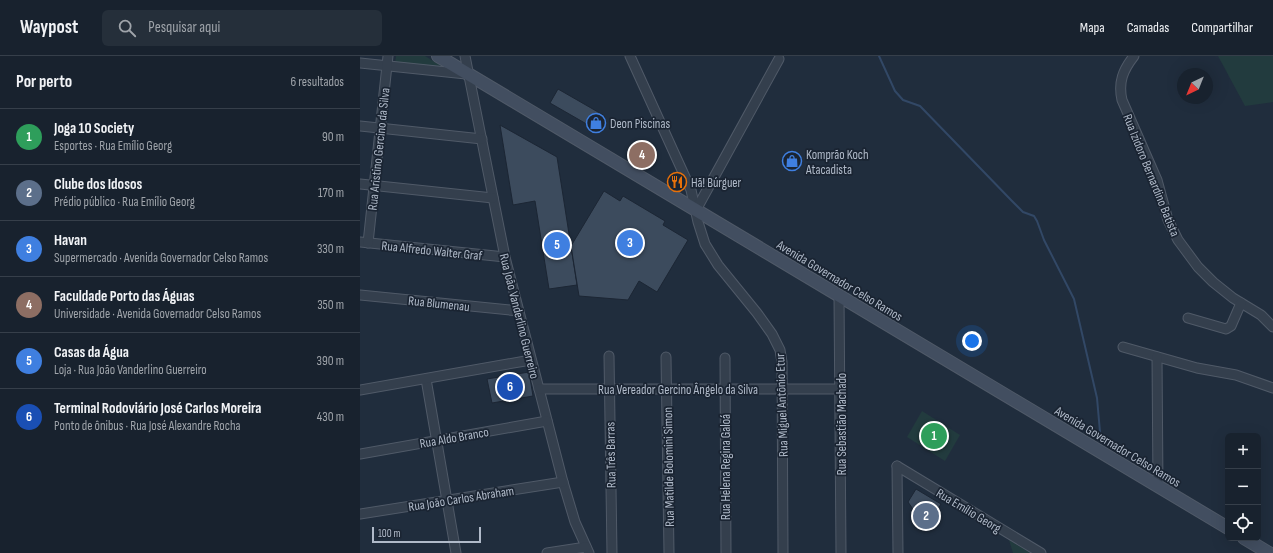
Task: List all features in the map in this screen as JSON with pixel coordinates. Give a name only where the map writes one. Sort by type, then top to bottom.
[{"type":"main road","name":"Avenida Governador Celso Ramos","points":[[438,56],[1225,526]]},
{"type":"main road","points":[[1249,541],[1269,553]]},
{"type":"street","name":"Rua Aristino Gercino da Silva","points":[[364,242],[374,186],[388,56]]},
{"type":"street","name":"Rua João Vanderlino Guerreiro","points":[[465,56],[505,257],[518,311],[563,482],[575,522],[587,550]]},
{"type":"street","name":"Rua Miguel Antônio Etur","points":[[630,56],[691,190],[700,232],[711,254],[764,323],[780,350],[782,389],[783,553]]},
{"type":"street","name":"Rua Izidoro Bernardino Batista","points":[[1134,56],[1124,69],[1120,92],[1122,100],[1157,180],[1170,227],[1198,266],[1224,292],[1261,315],[1273,327]]},
{"type":"street","points":[[696,210],[779,59]]},
{"type":"street","points":[[360,63],[469,74]]},
{"type":"street","points":[[360,126],[482,139]]},
{"type":"street","points":[[360,184],[493,198]]},
{"type":"street","name":"Rua Alfredo Walter Graf","points":[[364,242],[505,257]]},
{"type":"street","name":"Rua Blumenau","points":[[360,295],[518,311]]},
{"type":"street","name":"Rua Sebastião Machado","points":[[839,296],[841,553]]},
{"type":"street","points":[[1188,318],[1226,329],[1231,326],[1241,303]]},
{"type":"street","points":[[1123,347],[1197,368],[1240,376],[1273,388]]},
{"type":"street","name":"Rua Três Barras","points":[[609,356],[612,553]]},
{"type":"street","name":"Rua Matilde Bolomini Simon","points":[[666,357],[669,553]]},
{"type":"street","points":[[1157,357],[1158,487]]},
{"type":"street","name":"Rua Helena Regina Galoá","points":[[725,358],[726,553]]},
{"type":"street","points":[[360,390],[531,360]]},
{"type":"street","points":[[426,379],[456,553]]},
{"type":"street","name":"Rua Vereador Gercino Ângelo da Silva","points":[[539,389],[840,389]]},
{"type":"street","name":"Rua Aldo Branco","points":[[360,454],[547,421]]},
{"type":"street","name":"Rua Emílio Georg","points":[[898,553],[897,466],[1041,553]]},
{"type":"street","name":"Rua João Carlos Abraham","points":[[360,514],[563,482]]},
{"type":"street","points":[[547,553],[587,550]]},
{"type":"green space","points":[[396,56],[425,56],[446,69],[395,64]]},
{"type":"green space","points":[[1218,56],[1273,56],[1273,102],[1245,106]]},
{"type":"green space","points":[[922,411],[960,435],[945,461],[907,437]]},
{"type":"green space","points":[[1009,540],[1031,553],[1013,553]]},
{"type":"building","points":[[558,89],[605,116],[597,130],[550,103]]},
{"type":"building","points":[[500,125],[557,157],[577,285],[549,289],[535,201],[513,205]]},
{"type":"building","points":[[604,191],[620,201],[623,196],[665,221],[663,225],[688,240],[657,292],[639,281],[628,300],[579,296],[571,246]]},
{"type":"building","points":[[529,372],[533,396],[492,403],[487,379]]},
{"type":"building","points":[[916,489],[941,504],[926,528],[908,502]]},
{"type":"waterway","points":[[879,56],[895,91],[903,100],[920,106],[1023,212],[1034,216],[1037,221],[1044,240],[1074,299],[1097,398],[1100,432]]},
{"type":"place","name":"Deon Piscinas","points":[[596,123]]},
{"type":"place","name":"Faculdade Porto das Águas","points":[[642,155]]},
{"type":"place","name":"Komprão Koch Atacadista","points":[[792,161]]},
{"type":"place","name":"Hã! Búrguer","points":[[677,182]]},
{"type":"place","name":"Havan","points":[[630,243]]},
{"type":"place","name":"Casas da Água","points":[[557,245]]},
{"type":"place","name":"Terminal Rodoviário José Carlos Moreira","points":[[510,387]]},
{"type":"place","name":"Joga 10 Society","points":[[934,436]]},
{"type":"place","name":"Clube dos Idosos","points":[[926,516]]}]
